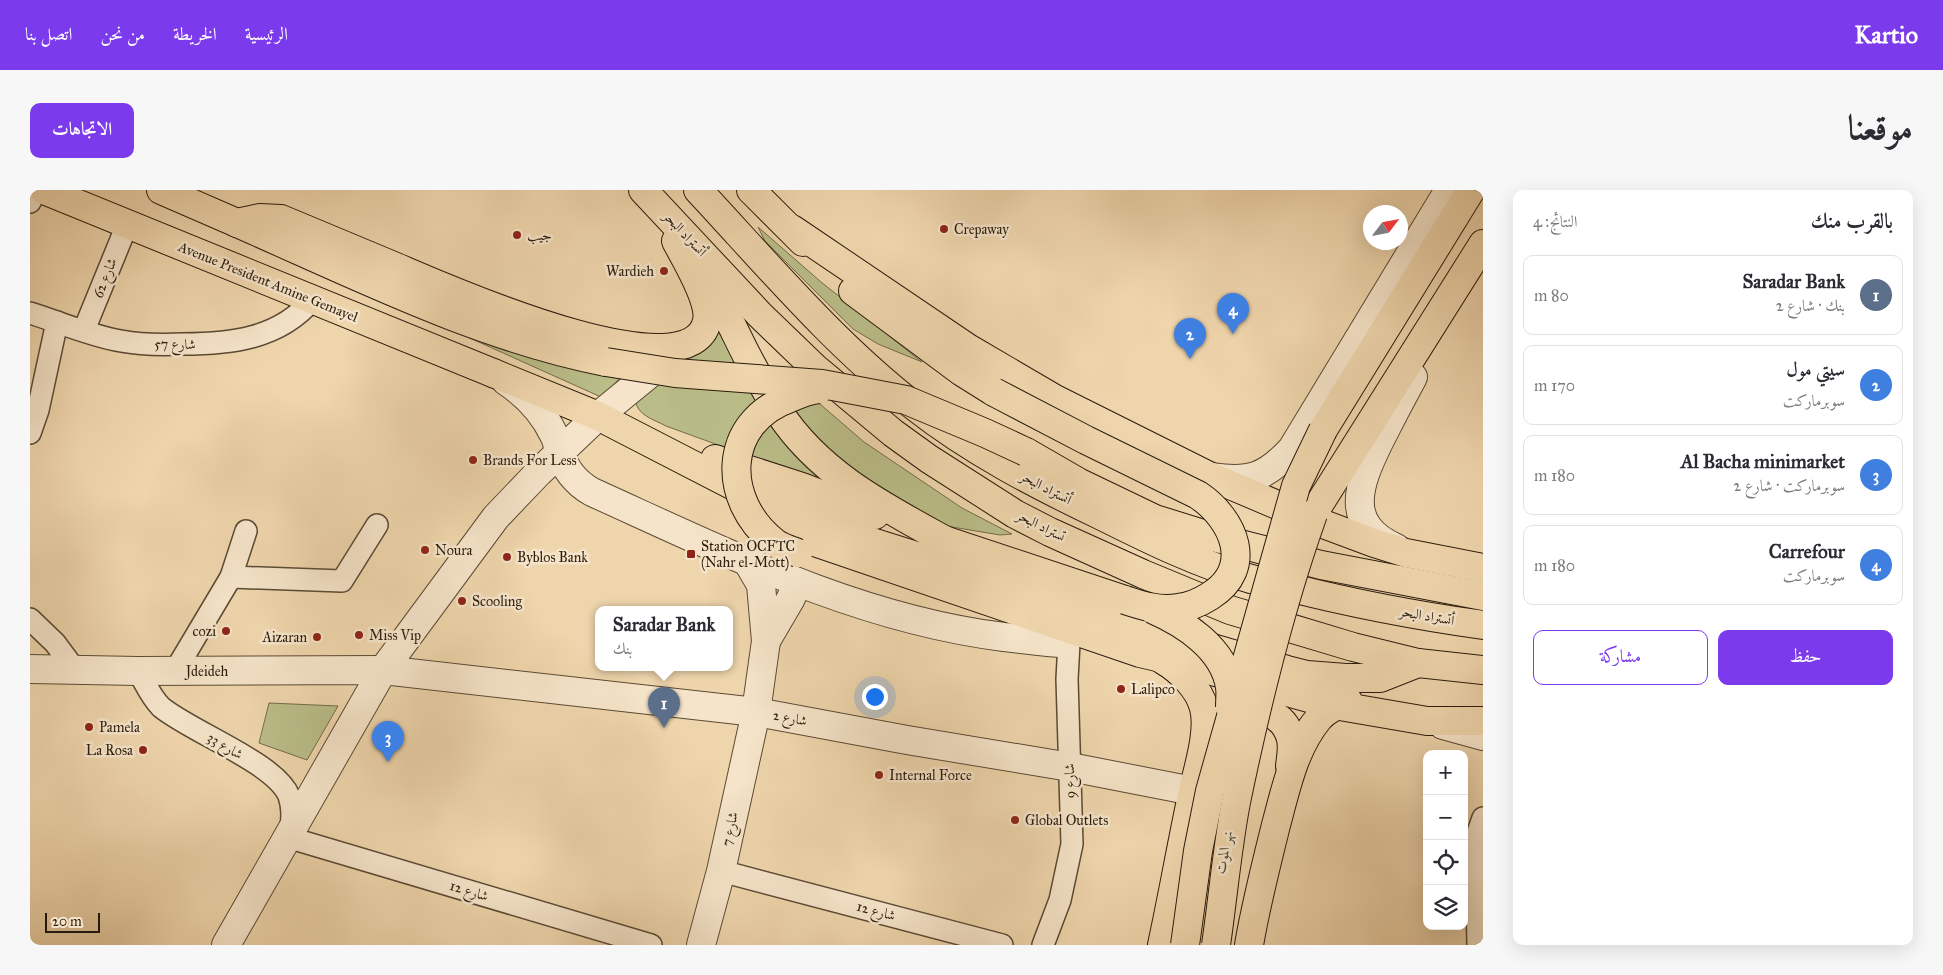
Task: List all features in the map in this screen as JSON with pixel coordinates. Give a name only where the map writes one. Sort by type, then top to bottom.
[{"type":"highway","name":"Avenue President Amine Gemayel","points":[[44,190],[598,416],[676,455]]},
{"type":"highway","points":[[161,190],[409,298],[504,334],[576,356],[606,362],[675,373],[805,382],[906,400],[1026,452],[1078,482],[1155,519],[1213,537],[1321,564],[1483,596]]},
{"type":"highway","points":[[637,190],[717,297],[746,355],[780,412],[810,451],[851,485],[894,513],[948,542]]},
{"type":"highway","name":"أتستراد البحر","points":[[643,190],[726,279]]},
{"type":"highway","name":"أتستراد البحر","points":[[698,190],[790,289],[866,365],[913,406],[946,430],[1029,479],[1154,542],[1251,579],[1363,605],[1483,625]]},
{"type":"highway","points":[[751,190],[792,229],[827,271],[962,372],[994,392],[1086,440],[1198,494],[1221,515],[1231,532],[1236,552],[1235,562],[1229,578],[1214,594],[1194,605],[1176,609],[1137,604]]},
{"type":"highway","points":[[1185,945],[1198,851],[1207,808],[1296,486],[1322,430],[1471,190]]},
{"type":"highway","points":[[237,223],[260,218],[281,219],[487,305],[564,331],[650,348],[669,348],[690,342],[704,330],[708,313],[702,293],[676,241]]},
{"type":"highway","points":[[792,229],[962,344],[1047,395],[1209,476],[1337,530],[1406,553],[1483,568]]},
{"type":"highway","points":[[1216,945],[1236,804],[1262,686],[1300,551],[1313,514],[1483,244]]},
{"type":"highway","name":"تستراد البحر","points":[[726,279],[795,349],[853,400],[929,459],[1015,514],[1050,532],[1135,570],[1230,610],[1320,638],[1418,662]]},
{"type":"highway","points":[[840,388],[811,390],[774,404],[761,414],[749,428],[740,444],[736,458],[735,474],[740,498],[757,526],[775,543],[798,554],[1067,643],[1150,655],[1171,664],[1197,693],[1205,709],[1206,725],[1203,750],[1162,945]]},
{"type":"highway","points":[[676,455],[717,459],[802,487],[948,542],[1137,604],[1167,616],[1200,638],[1225,671],[1230,687],[1230,720]]},
{"type":"highway","points":[[676,455],[758,498],[853,536],[1239,657],[1307,674],[1346,678],[1380,678],[1418,662],[1483,670]]},
{"type":"highway","points":[[676,455],[725,496],[798,536],[1150,655],[1334,706],[1427,721],[1483,721]]},
{"type":"highway","points":[[1249,945],[1257,896],[1290,775],[1301,746],[1318,719],[1334,706],[1350,700],[1373,698],[1483,708]]},
{"type":"highway","points":[[1182,852],[1211,759],[1217,732],[1223,722],[1232,714],[1256,709],[1268,711],[1278,718],[1286,727],[1291,738],[1290,775]]},
{"type":"street","points":[[30,202],[36,190]]},
{"type":"street","points":[[1209,476],[1234,481],[1254,477],[1274,465],[1292,449],[1449,190]]},
{"type":"street","name":"شارع 62","points":[[84,330],[127,225]]},
{"type":"street","points":[[1406,553],[1384,543],[1370,530],[1359,505],[1361,485],[1365,472],[1392,414],[1483,267]]},
{"type":"street","name":"شارع 57","points":[[30,313],[119,341],[140,344],[207,344],[231,342],[263,335],[305,309],[312,300]]},
{"type":"street","points":[[30,433],[38,410],[57,322]]},
{"type":"street","points":[[232,939],[289,834],[383,670],[496,517],[559,452],[598,416],[690,342]]},
{"type":"street","points":[[493,373],[513,386],[536,407],[556,438],[559,452],[572,475],[578,483],[592,492],[798,583],[892,614],[973,633],[1047,643],[1067,643]]},
{"type":"street","points":[[232,577],[342,581],[377,525]]},
{"type":"street","points":[[175,671],[232,577],[246,531]]},
{"type":"street","points":[[747,561],[761,585],[766,641]]},
{"type":"street","points":[[766,641],[798,583]]},
{"type":"street","points":[[30,619],[55,643],[75,670]]},
{"type":"street","name":"شارع 7","points":[[701,945],[721,871],[756,712],[766,641]]},
{"type":"street","name":"شارع 9","points":[[1043,945],[1060,900],[1071,851],[1067,643]]},
{"type":"street","name":"Jdeideh","points":[[30,669],[138,671],[383,670]]},
{"type":"street","name":"شارع 2","points":[[383,670],[756,712],[907,740],[1070,767],[1193,791]]},
{"type":"street","name":"شارع 33","points":[[138,671],[160,706],[178,719],[264,768],[278,780],[288,795],[293,812],[289,834]]},
{"type":"street","points":[[1427,721],[1483,736]]},
{"type":"street","points":[[1478,945],[1476,848],[1477,835],[1483,818]]},
{"type":"street","name":"شارع 12","points":[[289,834],[651,945]]},
{"type":"street","name":"شارع 12","points":[[721,871],[1002,945]]},
{"type":"green space","points":[[758,227],[821,282],[922,362],[878,344],[853,329],[765,241]]},
{"type":"green space","points":[[715,318],[847,492],[666,426],[639,410],[635,400]]},
{"type":"green space","points":[[432,321],[626,372],[601,397]]},
{"type":"green space","points":[[813,398],[864,442],[962,508],[1012,534],[1000,535],[946,526],[899,506],[804,432],[791,404]]},
{"type":"green space","points":[[269,703],[338,706],[307,760],[259,743]]},
{"type":"place","name":"Crepaway","points":[[944,229]]},
{"type":"place","name":"جيب","points":[[517,235]]},
{"type":"place","name":"Wardieh","points":[[664,271]]},
{"type":"place","name":"Carrefour","points":[[1233,334]]},
{"type":"place","name":"سيتي مول","points":[[1190,359]]},
{"type":"place","name":"Brands For Less","points":[[473,460]]},
{"type":"place","name":"Noura","points":[[425,550]]},
{"type":"place","name":"Station OCFTC (Nahr el-Mott)","points":[[691,554]]},
{"type":"place","name":"Byblos Bank","points":[[507,557]]},
{"type":"place","name":"Scooling","points":[[462,601]]},
{"type":"place","name":"cozi","points":[[226,631]]},
{"type":"place","name":"Miss Vip","points":[[359,635]]},
{"type":"place","name":"Aizaran","points":[[317,637]]},
{"type":"place","name":"Lalipco","points":[[1121,689]]},
{"type":"place","name":"Pamela","points":[[89,727]]},
{"type":"place","name":"Saradar Bank","points":[[664,728]]},
{"type":"place","name":"La Rosa","points":[[143,750]]},
{"type":"place","name":"Al Bacha minimarket","points":[[388,762]]},
{"type":"place","name":"Internal Force","points":[[879,775]]},
{"type":"place","name":"Global Outlets","points":[[1015,820]]},
{"type":"water label","name":"نهر الموت","points":[[1224,852]]}]
